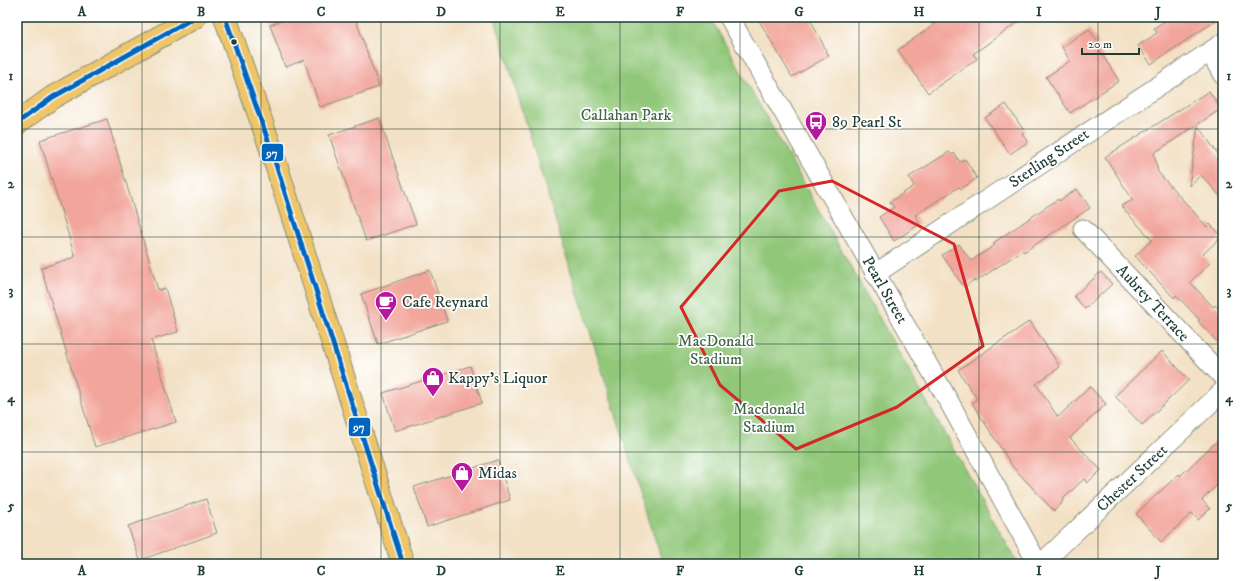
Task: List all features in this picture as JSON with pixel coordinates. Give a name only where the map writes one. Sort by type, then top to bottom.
[{"type":"main road","points":[[17,123],[53,97],[195,17]]},
{"type":"main road","points":[[225,17],[271,148],[403,564]]},
{"type":"street","name":"Pearl Street","points":[[729,17],[948,400],[1039,564]]},
{"type":"street","name":"Sterling Street","points":[[875,274],[1216,48]]},
{"type":"street","points":[[1216,48],[1223,75]]},
{"type":"street","name":"Aubrey Terrace","points":[[1083,229],[1223,377]]},
{"type":"street","name":"Chester Street","points":[[1039,564],[1223,391]]},
{"type":"highlighted area","points":[[832,181],[954,244],[983,346],[897,407],[796,449],[720,385],[681,307],[779,191]]},
{"type":"green space","name":"Macdonald Stadium","points":[[499,17],[710,17],[1018,564],[663,564],[568,262],[495,19]]},
{"type":"building","points":[[292,17],[355,17],[379,87],[320,107],[304,60],[285,67],[270,25]]},
{"type":"building","points":[[757,17],[809,17],[829,56],[792,77]]},
{"type":"building","points":[[931,17],[1025,17],[973,54],[977,59],[928,93],[898,50],[935,24]]},
{"type":"building","points":[[1171,17],[1221,17],[1151,64],[1138,46],[1157,33],[1154,28]]},
{"type":"building","points":[[1089,29],[1099,43],[1096,45],[1119,81],[1070,113],[1046,77],[1070,61],[1062,47]]},
{"type":"building","points":[[1209,91],[1221,109],[1154,153],[1158,172],[1207,227],[1210,224],[1222,236],[1202,255],[1210,263],[1190,282],[1213,307],[1215,305],[1223,313],[1223,348],[1198,321],[1200,320],[1176,295],[1174,298],[1135,256],[1152,240],[1121,206],[1133,200],[1105,157]]},
{"type":"building","points":[[1006,104],[1025,132],[1022,134],[1028,142],[1010,154],[985,118]]},
{"type":"building","points":[[379,118],[416,224],[366,241],[329,135]]},
{"type":"building","points":[[107,119],[158,290],[165,288],[178,332],[151,340],[176,422],[95,447],[41,268],[75,257],[40,140]]},
{"type":"building","points":[[1198,126],[1223,161],[1223,199],[1201,175],[1189,186]]},
{"type":"building","points":[[949,152],[952,155],[954,153],[960,162],[965,159],[977,178],[961,189],[959,187],[915,215],[920,224],[894,241],[879,217],[894,207],[890,202],[914,186],[909,177]]},
{"type":"building","points":[[1077,189],[1090,208],[1024,252],[1023,250],[975,282],[974,280],[964,287],[942,255],[959,244],[971,261],[995,245],[993,243],[1058,199],[1059,201]]},
{"type":"building","points":[[430,270],[447,321],[378,344],[361,294]]},
{"type":"building","points":[[1101,272],[1112,284],[1085,309],[1074,296]]},
{"type":"building","points":[[1030,321],[1060,367],[1036,384],[1058,417],[1090,387],[1106,404],[1070,438],[1101,470],[1087,483],[1084,479],[1063,499],[1062,503],[1054,511],[1013,467],[972,403],[977,399],[958,370]]},
{"type":"building","points":[[1162,351],[1189,380],[1142,425],[1115,396]]},
{"type":"building","name":"Kappy's Liquor","points":[[470,366],[482,403],[395,431],[383,393]]},
{"type":"building","points":[[1223,435],[1223,479],[1202,500],[1210,509],[1198,520],[1192,513],[1161,542],[1136,514],[1179,474],[1180,476]]},
{"type":"building","name":"Midas","points":[[498,460],[510,500],[427,527],[414,487]]},
{"type":"building","points":[[206,499],[217,533],[140,560],[128,526]]},
{"type":"transit line","name":"97","points":[[17,123],[53,97],[195,17]]},
{"type":"transit line","name":"97","points":[[225,17],[271,149],[403,564]]},
{"type":"place","name":"89 Pearl St","points":[[816,142]]},
{"type":"place","name":"Cafe Reynard","points":[[386,322]]},
{"type":"place","name":"Kappy's Liquor","points":[[433,398]]},
{"type":"place","name":"Midas","points":[[462,492]]},
{"type":"park label","name":"Callahan Park","points":[[626,115]]},
{"type":"park label","name":"MacDonald Stadium","points":[[716,350]]}]
